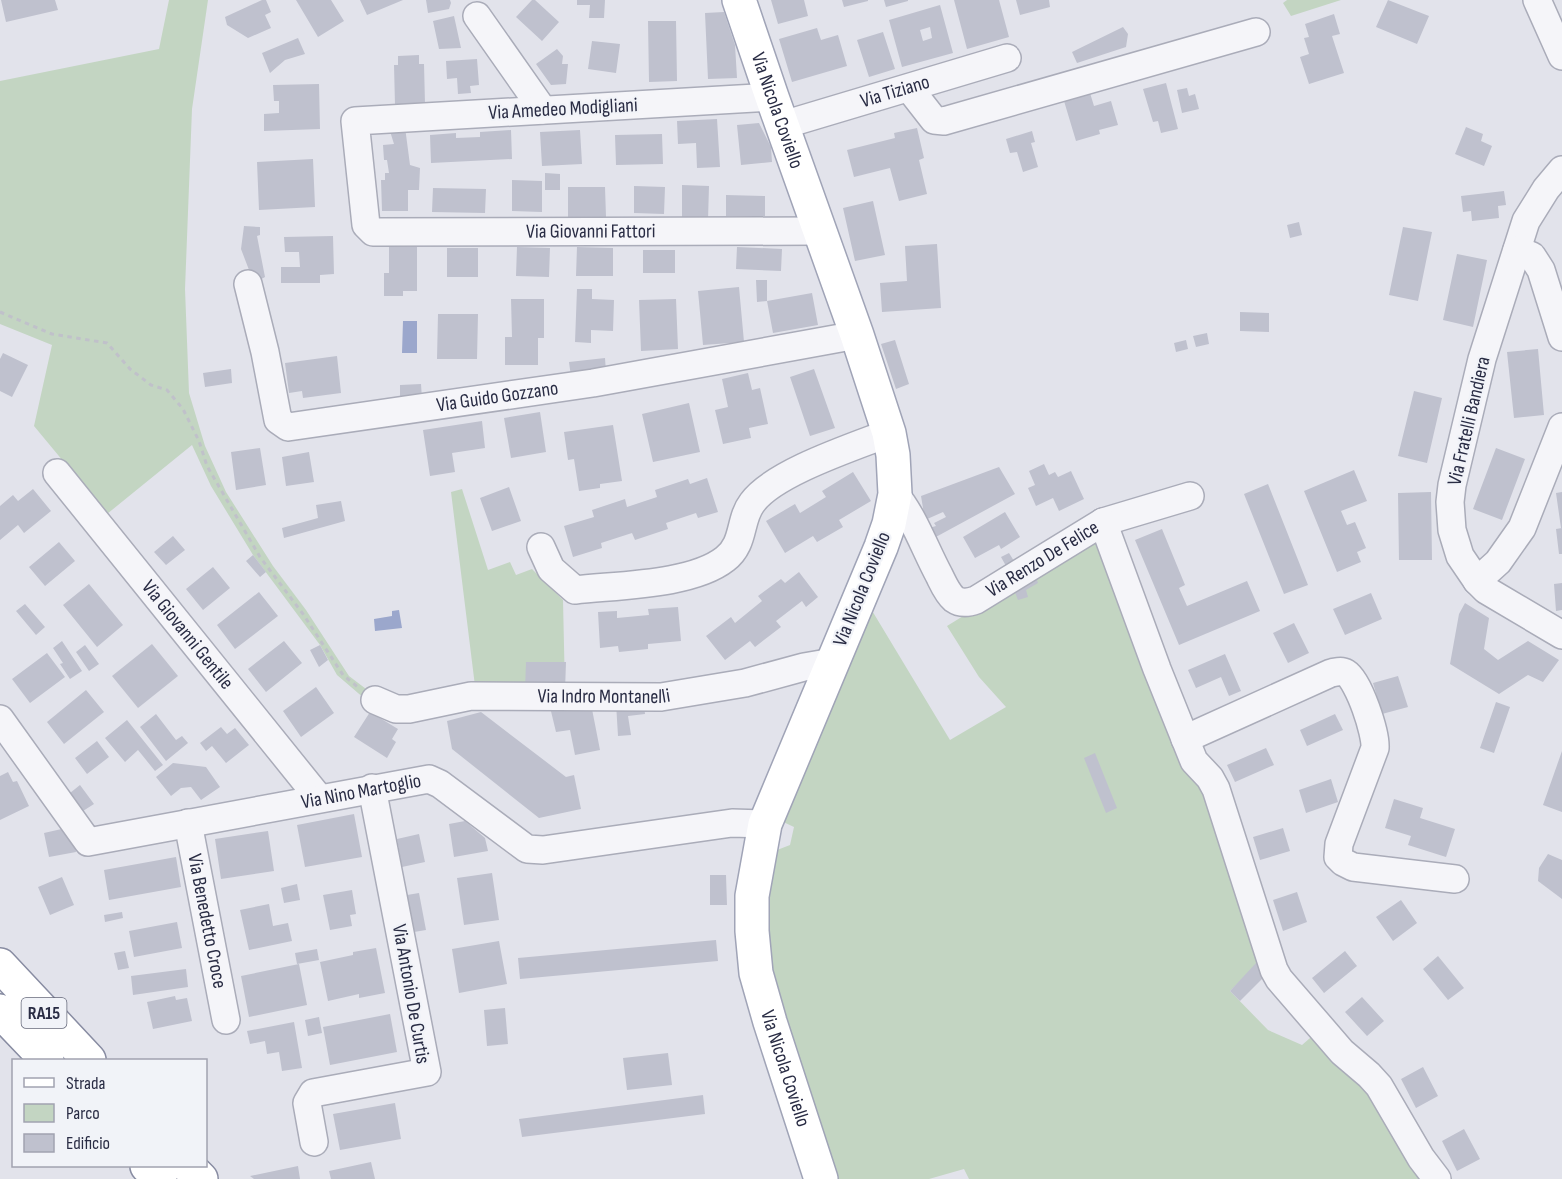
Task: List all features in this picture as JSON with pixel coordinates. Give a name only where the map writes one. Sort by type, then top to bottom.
[{"type":"main road","name":"Via Nicola Coviello","points":[[739,0],[857,335],[889,433],[893,455],[895,494],[889,524],[765,824],[752,896],[752,931],[756,973],[821,1179]]},
{"type":"main road","name":"RA15","points":[[0,965],[88,1059]]},
{"type":"main road","name":"RA15","points":[[0,1011],[46,1059]]},
{"type":"main road","points":[[148,1167],[160,1179]]},
{"type":"main road","points":[[189,1167],[201,1179]]},
{"type":"street","points":[[1537,0],[1562,56]]},
{"type":"street","points":[[477,16],[543,110]]},
{"type":"street","points":[[909,88],[934,120],[944,121],[1256,32]]},
{"type":"street","name":"Via Tiziano","points":[[777,111],[909,88],[1007,58]]},
{"type":"street","name":"Via Amedeo Modigliani","points":[[366,225],[355,121],[543,110],[777,111]]},
{"type":"street","name":"Via Fratelli Bandiera","points":[[1562,170],[1536,203],[1526,221],[1482,359],[1450,502],[1452,530],[1461,556],[1477,581],[1486,590],[1562,635]]},
{"type":"street","name":"Via Giovanni Fattori","points":[[366,225],[373,232],[819,231]]},
{"type":"street","points":[[1517,250],[1532,256],[1541,270],[1562,337]]},
{"type":"street","name":"Via Guido Gozzano","points":[[248,284],[265,352],[278,420],[288,427],[592,383],[857,335]]},
{"type":"street","points":[[1477,581],[1498,562],[1522,528],[1562,427]]},
{"type":"street","points":[[541,547],[551,569],[575,590],[686,578],[726,559],[737,546],[751,503],[778,479],[889,433]]},
{"type":"street","name":"Via Giovanni Gentile","points":[[57,472],[319,798]]},
{"type":"street","points":[[895,494],[906,508],[924,547]]},
{"type":"street","name":"Via Renzo De Felice","points":[[924,547],[949,594],[956,601],[966,603],[976,600],[1103,522],[1190,496]]},
{"type":"street","points":[[1103,522],[1157,669],[1194,761],[1210,778],[1216,789],[1269,960],[1279,980],[1342,1052],[1369,1074],[1421,1158],[1437,1179]]},
{"type":"street","points":[[881,547],[911,543],[924,547]]},
{"type":"street","name":"Via Indro Montanelli","points":[[375,700],[396,709],[409,709],[471,696],[661,697],[745,683],[804,667],[833,662]]},
{"type":"street","points":[[1185,739],[1331,673],[1341,671],[1348,674],[1355,684],[1375,736],[1375,748],[1339,844],[1338,857],[1353,867],[1455,879]]},
{"type":"street","name":"Via Nino Martoglio","points":[[0,719],[88,842],[429,778],[528,849],[543,850],[732,823],[765,824]]},
{"type":"street","name":"Via Antonio De Curtis","points":[[314,1142],[307,1103],[313,1093],[427,1072],[372,788]]},
{"type":"street","name":"Via Benedetto Croce","points":[[188,823],[226,1020]]},
{"type":"path","points":[[0,312],[52,334],[106,343],[130,369],[151,385],[167,390],[183,409],[199,441],[207,466],[260,557],[303,614],[343,675],[375,700]]},
{"type":"green space","points":[[169,0],[208,0],[192,109],[185,289],[189,393],[205,446],[226,492],[273,566],[306,610],[349,676],[370,692],[365,699],[337,675],[320,645],[253,555],[211,486],[192,445],[107,514],[34,426],[52,345],[0,324],[0,81],[159,49]]},
{"type":"green space","points":[[1287,0],[1341,0],[1291,16],[1283,3]]},
{"type":"green space","points":[[462,489],[488,570],[510,562],[516,575],[532,569],[563,600],[565,691],[475,686],[451,492]]},
{"type":"green space","points":[[1095,535],[1208,785],[1262,959],[1230,991],[1268,1030],[1302,1045],[1317,1032],[1370,1084],[1428,1179],[969,1179],[964,1169],[929,1179],[832,1179],[778,1007],[765,926],[772,852],[790,845],[794,827],[779,820],[868,604],[950,740],[1006,707],[979,677],[947,626]]},
{"type":"water","points":[[403,321],[417,321],[417,353],[402,353]]},
{"type":"water","points":[[399,610],[402,628],[375,631],[374,619],[392,616],[392,611]]},
{"type":"building","points":[[1,0],[55,0],[58,10],[6,22]]},
{"type":"building","points":[[266,0],[271,12],[265,15],[271,28],[248,38],[227,25],[225,17]]},
{"type":"building","points":[[296,0],[331,0],[344,21],[318,37]]},
{"type":"building","points":[[360,0],[403,0],[367,15]]},
{"type":"building","points":[[426,0],[450,0],[451,3],[449,9],[428,13]]},
{"type":"building","points":[[532,0],[535,0],[559,22],[542,41],[516,17]]},
{"type":"building","points":[[577,0],[605,0],[604,18],[589,18],[590,5],[577,5]]},
{"type":"building","points":[[771,0],[804,0],[808,16],[778,24]]},
{"type":"building","points":[[842,0],[868,0],[868,1],[844,7]]},
{"type":"building","points":[[884,0],[908,0],[908,1],[886,7]]},
{"type":"building","points":[[954,0],[999,0],[1009,37],[967,49]]},
{"type":"building","points":[[1016,0],[1049,0],[1050,7],[1020,15]]},
{"type":"building","points":[[1388,0],[1429,16],[1417,44],[1376,27]]},
{"type":"building","points":[[940,5],[953,53],[902,67],[889,20]],"holes":[[[930,27],[932,38],[923,41],[920,30]]]},
{"type":"building","points":[[724,12],[735,45],[737,78],[708,79],[705,13]]},
{"type":"building","points":[[1334,14],[1340,34],[1332,36],[1344,73],[1309,84],[1300,57],[1309,54],[1304,38],[1309,37],[1305,24]]},
{"type":"building","points":[[454,16],[461,48],[439,49],[433,21]]},
{"type":"building","points":[[648,21],[676,21],[677,81],[649,82]]},
{"type":"building","points":[[1123,27],[1128,34],[1126,47],[1077,63],[1072,52]]},
{"type":"building","points":[[817,28],[821,40],[838,35],[847,66],[792,82],[779,39]]},
{"type":"building","points":[[883,32],[895,69],[869,77],[857,40]]},
{"type":"building","points":[[298,38],[305,54],[285,60],[270,73],[262,53]]},
{"type":"building","points":[[592,41],[620,44],[616,73],[588,69]]},
{"type":"building","points":[[557,49],[563,56],[562,64],[568,64],[566,84],[551,85],[536,64]]},
{"type":"building","points":[[419,55],[419,64],[424,64],[425,104],[395,105],[394,65],[398,65],[398,56]]},
{"type":"building","points":[[477,59],[479,85],[470,86],[471,93],[458,94],[457,78],[447,79],[446,61]]},
{"type":"building","points":[[1166,83],[1178,129],[1161,133],[1158,121],[1153,122],[1143,89]]},
{"type":"building","points":[[319,84],[320,129],[264,131],[264,114],[279,113],[279,101],[274,101],[273,85]]},
{"type":"building","points":[[1187,88],[1189,96],[1195,94],[1199,109],[1182,113],[1177,90]]},
{"type":"building","points":[[1090,93],[1094,106],[1111,101],[1118,125],[1099,130],[1100,134],[1076,141],[1064,101]]},
{"type":"building","points":[[717,119],[720,167],[697,168],[696,143],[678,144],[677,121]]},
{"type":"building","points":[[759,123],[771,147],[772,162],[741,165],[737,125]]},
{"type":"building","points":[[405,127],[410,165],[420,168],[419,190],[408,190],[408,211],[382,211],[381,180],[385,180],[385,173],[389,173],[387,160],[384,160],[383,145],[394,144],[389,128]]},
{"type":"building","points":[[1466,127],[1483,134],[1481,141],[1492,146],[1484,166],[1455,154]]},
{"type":"building","points":[[917,128],[924,158],[919,160],[927,194],[899,201],[890,168],[854,177],[847,150],[895,138],[894,133]]},
{"type":"building","points":[[511,130],[512,159],[431,163],[430,135],[456,133],[456,138],[480,137],[480,132]]},
{"type":"building","points":[[580,130],[582,164],[542,166],[540,132]]},
{"type":"building","points":[[1032,131],[1035,142],[1031,143],[1038,167],[1023,172],[1017,152],[1010,153],[1006,139]]},
{"type":"building","points":[[662,134],[663,164],[616,165],[615,135]]},
{"type":"building","points":[[313,159],[315,207],[259,210],[257,162]]},
{"type":"building","points":[[545,173],[560,174],[560,190],[545,190]]},
{"type":"building","points":[[512,180],[542,181],[542,212],[512,211]]},
{"type":"building","points":[[682,185],[709,186],[708,220],[682,219]]},
{"type":"building","points":[[634,186],[665,187],[664,214],[634,213]]},
{"type":"building","points":[[568,187],[605,187],[606,217],[568,217]]},
{"type":"building","points":[[433,188],[486,189],[485,213],[432,212]]},
{"type":"building","points":[[1504,191],[1506,205],[1498,206],[1499,218],[1472,221],[1471,211],[1463,212],[1461,196]]},
{"type":"building","points":[[726,195],[765,196],[765,216],[726,216]]},
{"type":"building","points":[[873,201],[885,255],[855,261],[843,208]]},
{"type":"building","points":[[1299,222],[1302,235],[1290,238],[1287,225]]},
{"type":"building","points":[[244,226],[260,227],[260,235],[257,236],[265,277],[254,283],[241,249]]},
{"type":"building","points":[[1403,227],[1432,232],[1418,301],[1389,295]]},
{"type":"building","points":[[333,236],[334,274],[320,275],[320,283],[281,283],[281,267],[300,267],[299,252],[285,252],[284,237]]},
{"type":"building","points":[[937,244],[941,308],[882,312],[880,283],[907,281],[905,246]]},
{"type":"building","points":[[389,246],[417,247],[417,291],[403,291],[403,296],[384,296],[384,273],[389,273]]},
{"type":"building","points":[[517,247],[550,248],[549,277],[516,276]]},
{"type":"building","points":[[577,247],[613,248],[613,276],[576,276]]},
{"type":"building","points":[[737,247],[782,249],[781,271],[736,269]]},
{"type":"building","points":[[447,248],[478,248],[478,277],[447,277]]},
{"type":"building","points":[[643,250],[675,250],[675,273],[643,273]]},
{"type":"building","points":[[1457,254],[1487,260],[1473,327],[1443,320]]},
{"type":"building","points":[[756,280],[767,280],[767,301],[757,302]]},
{"type":"building","points":[[739,287],[744,342],[703,345],[698,291]]},
{"type":"building","points":[[577,289],[592,289],[592,299],[614,300],[613,331],[591,330],[591,343],[575,342]]},
{"type":"building","points":[[812,293],[818,325],[773,333],[767,301]]},
{"type":"building","points":[[511,299],[544,299],[544,338],[538,338],[538,365],[505,365],[505,337],[512,337]]},
{"type":"building","points":[[676,299],[678,349],[641,351],[639,300]]},
{"type":"building","points":[[1240,312],[1269,313],[1269,332],[1240,331]]},
{"type":"building","points":[[438,314],[478,314],[477,359],[437,359]]},
{"type":"building","points":[[1207,333],[1209,344],[1196,347],[1193,336]]},
{"type":"building","points":[[895,340],[909,384],[896,389],[881,344]]},
{"type":"building","points":[[1186,340],[1188,349],[1176,352],[1174,343]]},
{"type":"building","points":[[1538,349],[1544,415],[1514,418],[1507,352]]},
{"type":"building","points":[[3,353],[28,365],[12,397],[0,391],[0,359]]},
{"type":"building","points":[[337,356],[341,393],[303,398],[302,391],[289,393],[285,363]]},
{"type":"building","points":[[605,358],[606,372],[571,377],[569,362]]},
{"type":"building","points":[[231,369],[232,383],[205,387],[203,373]]},
{"type":"building","points":[[814,369],[835,428],[810,436],[790,377]]},
{"type":"building","points":[[748,373],[752,390],[760,388],[768,424],[749,428],[751,438],[723,444],[715,410],[728,407],[722,379]]},
{"type":"building","points":[[421,384],[422,399],[400,399],[400,385]]},
{"type":"building","points":[[1414,391],[1442,398],[1427,463],[1398,456]]},
{"type":"building","points":[[689,403],[700,452],[653,462],[642,414]]},
{"type":"building","points":[[540,412],[546,452],[511,458],[504,418]]},
{"type":"building","points":[[482,421],[485,448],[452,453],[455,472],[430,476],[423,430]]},
{"type":"building","points":[[613,425],[622,481],[600,484],[600,488],[579,491],[574,459],[568,460],[564,432]]},
{"type":"building","points":[[260,448],[266,485],[236,490],[231,452]]},
{"type":"building","points":[[1496,448],[1525,459],[1502,520],[1473,509]]},
{"type":"building","points":[[309,452],[314,482],[286,486],[282,457]]},
{"type":"building","points":[[1044,464],[1049,475],[1055,472],[1058,477],[1071,471],[1084,499],[1059,511],[1053,498],[1036,506],[1028,488],[1035,485],[1029,471]]},
{"type":"building","points":[[999,467],[1015,494],[934,538],[929,528],[936,526],[934,523],[946,517],[943,512],[925,520],[921,496]]},
{"type":"building","points":[[1354,470],[1367,501],[1341,511],[1347,525],[1355,522],[1366,548],[1357,552],[1361,562],[1337,572],[1304,491]]},
{"type":"building","points":[[853,472],[871,501],[839,520],[843,527],[817,542],[813,536],[785,553],[766,521],[795,504],[800,513],[826,497],[822,491]]},
{"type":"building","points":[[707,478],[718,512],[698,518],[696,513],[666,523],[668,529],[635,540],[632,533],[601,543],[602,548],[573,557],[564,526],[594,517],[592,510],[625,499],[627,507],[657,497],[655,490],[688,479],[690,484]]},
{"type":"building","points":[[1268,484],[1308,585],[1284,594],[1244,494]]},
{"type":"building","points":[[509,487],[521,521],[492,531],[480,498]]},
{"type":"building","points":[[33,489],[51,511],[24,533],[18,525],[0,540],[0,506],[13,495],[18,501]]},
{"type":"building","points":[[1431,492],[1432,560],[1399,560],[1398,493]]},
{"type":"building","points":[[1562,492],[1562,528],[1561,528],[1556,493]]},
{"type":"building","points":[[341,501],[345,521],[284,538],[282,528],[318,518],[316,505]]},
{"type":"building","points":[[1005,512],[1020,537],[1001,549],[999,545],[975,558],[963,537]]},
{"type":"building","points":[[1562,528],[1562,554],[1559,554],[1556,529]]},
{"type":"building","points":[[1162,529],[1185,585],[1179,588],[1187,606],[1247,581],[1260,611],[1179,645],[1135,540]]},
{"type":"building","points":[[173,536],[185,550],[166,565],[154,552]]},
{"type":"building","points":[[59,542],[75,561],[45,586],[29,567]]},
{"type":"building","points":[[1009,553],[1014,561],[1006,566],[1001,557]]},
{"type":"building","points":[[253,555],[266,572],[260,577],[246,561]]},
{"type":"building","points":[[213,567],[230,588],[203,610],[186,589]]},
{"type":"building","points":[[799,572],[818,597],[806,607],[802,601],[776,621],[781,627],[755,647],[750,641],[725,660],[706,636],[731,617],[735,623],[762,601],[758,596],[781,579],[785,583]]},
{"type":"building","points":[[1035,574],[1038,583],[1026,590],[1028,597],[1018,600],[1013,587]]},
{"type":"building","points":[[1562,583],[1562,610],[1556,611],[1554,584]]},
{"type":"building","points":[[89,584],[123,625],[97,647],[63,605]]},
{"type":"building","points":[[259,592],[278,616],[235,649],[217,625]]},
{"type":"building","points":[[1371,593],[1382,619],[1345,635],[1333,609]]},
{"type":"building","points":[[1465,603],[1489,618],[1484,649],[1498,660],[1528,641],[1559,660],[1543,682],[1528,675],[1499,694],[1450,664],[1459,614]]},
{"type":"building","points":[[25,604],[45,627],[36,635],[16,611]]},
{"type":"building","points":[[678,607],[681,641],[648,644],[648,649],[619,652],[618,646],[600,648],[598,612],[617,611],[617,618],[649,615],[648,609]]},
{"type":"building","points":[[1294,623],[1309,653],[1288,663],[1273,633]]},
{"type":"building","points":[[62,641],[82,671],[70,679],[53,648]]},
{"type":"building","points":[[284,641],[302,663],[266,692],[248,669]]},
{"type":"building","points":[[152,644],[178,676],[138,708],[112,676]]},
{"type":"building","points":[[85,645],[99,664],[89,671],[76,652]]},
{"type":"building","points":[[320,645],[328,660],[319,667],[310,650]]},
{"type":"building","points":[[47,653],[65,677],[30,703],[12,679]]},
{"type":"building","points":[[1225,654],[1241,691],[1229,696],[1221,677],[1196,688],[1188,670]]},
{"type":"building","points":[[526,662],[566,662],[565,691],[525,691]]},
{"type":"building","points":[[1398,676],[1408,707],[1382,714],[1373,683]]},
{"type":"building","points":[[316,687],[334,713],[301,737],[283,711]]},
{"type":"building","points":[[86,690],[104,712],[64,744],[47,722]]},
{"type":"building","points":[[1496,702],[1510,707],[1494,753],[1480,748]]},
{"type":"building","points":[[549,703],[591,704],[600,750],[575,755],[570,730],[556,732]]},
{"type":"building","points":[[616,703],[644,704],[645,714],[628,716],[631,735],[618,736]]},
{"type":"building","points":[[370,712],[398,729],[392,739],[396,742],[387,758],[354,737]]},
{"type":"building","points":[[481,712],[566,777],[574,775],[581,809],[539,818],[452,749],[447,721]]},
{"type":"building","points":[[156,714],[176,740],[182,736],[188,743],[166,761],[140,727]]},
{"type":"building","points":[[1335,714],[1343,730],[1307,746],[1300,730]]},
{"type":"building","points":[[127,720],[163,765],[155,771],[138,750],[125,762],[105,738]]},
{"type":"building","points":[[221,727],[227,734],[235,728],[249,745],[226,763],[212,746],[206,751],[200,743]]},
{"type":"building","points":[[97,741],[109,757],[87,774],[75,758]]},
{"type":"building","points":[[1266,748],[1274,765],[1235,782],[1227,765]]},
{"type":"building","points":[[1562,751],[1562,812],[1543,805]]},
{"type":"building","points":[[1095,753],[1117,808],[1106,813],[1084,758]]},
{"type":"building","points":[[173,763],[206,767],[220,787],[201,800],[191,787],[181,788],[171,796],[156,777]]},
{"type":"building","points":[[8,772],[13,782],[17,781],[29,806],[0,820],[0,776]]},
{"type":"building","points":[[1331,779],[1338,802],[1306,813],[1299,790]]},
{"type":"building","points":[[80,785],[94,804],[83,811],[70,793]]},
{"type":"building","points":[[1394,799],[1423,808],[1420,818],[1455,829],[1446,857],[1408,845],[1411,836],[1385,828]]},
{"type":"building","points":[[354,814],[362,857],[305,867],[297,825]]},
{"type":"building","points":[[465,821],[485,838],[488,851],[454,857],[449,824]]},
{"type":"building","points":[[66,828],[73,834],[76,852],[49,857],[44,833]]},
{"type":"building","points":[[1283,828],[1290,851],[1260,860],[1253,837]]},
{"type":"building","points":[[268,831],[274,871],[221,879],[215,839]]},
{"type":"building","points":[[419,834],[425,862],[402,867],[397,839]]},
{"type":"building","points":[[1548,854],[1562,860],[1562,899],[1538,881],[1539,868]]},
{"type":"building","points":[[176,857],[181,887],[109,900],[104,870]]},
{"type":"building","points":[[492,873],[499,920],[464,925],[457,878]]},
{"type":"building","points":[[710,875],[726,875],[727,905],[710,905]]},
{"type":"building","points":[[62,877],[74,905],[50,915],[38,887]]},
{"type":"building","points":[[297,884],[300,900],[284,903],[281,888]]},
{"type":"building","points":[[352,890],[356,914],[350,915],[352,926],[330,930],[323,895]]},
{"type":"building","points":[[1297,892],[1307,922],[1283,931],[1273,900]]},
{"type":"building","points":[[419,893],[426,930],[414,932],[407,895]]},
{"type":"building","points":[[1401,900],[1417,923],[1393,941],[1376,917]]},
{"type":"building","points":[[269,904],[273,926],[288,923],[292,941],[249,950],[240,910]]},
{"type":"building","points":[[122,912],[123,918],[105,922],[104,915]]},
{"type":"building","points":[[177,922],[182,948],[134,957],[129,931]]},
{"type":"building","points":[[716,940],[718,961],[520,979],[518,958]]},
{"type":"building","points":[[499,941],[507,984],[459,993],[452,949]]},
{"type":"building","points":[[376,948],[385,993],[359,998],[359,994],[328,1001],[320,962]]},
{"type":"building","points":[[317,949],[319,960],[297,964],[295,953]]},
{"type":"building","points":[[125,951],[129,968],[118,970],[114,953]]},
{"type":"building","points":[[1345,951],[1357,966],[1324,993],[1312,978]]},
{"type":"building","points":[[1438,956],[1464,988],[1448,1000],[1423,969]]},
{"type":"building","points":[[1256,963],[1267,974],[1240,1001],[1230,991]]},
{"type":"building","points":[[299,964],[307,1005],[249,1017],[241,976]]},
{"type":"building","points":[[186,969],[188,987],[133,995],[131,976]]},
{"type":"building","points":[[175,996],[176,1000],[187,998],[192,1021],[153,1029],[147,1002]]},
{"type":"building","points":[[1362,997],[1384,1021],[1367,1036],[1345,1012]]},
{"type":"building","points":[[505,1008],[508,1044],[487,1046],[484,1010]]},
{"type":"building","points":[[390,1014],[397,1052],[330,1065],[323,1027]]},
{"type":"building","points":[[319,1017],[322,1033],[308,1036],[305,1020]]},
{"type":"building","points":[[294,1022],[302,1068],[282,1071],[279,1052],[267,1054],[265,1041],[250,1044],[247,1031]]},
{"type":"building","points":[[668,1053],[672,1085],[627,1090],[623,1058]]},
{"type":"building","points":[[1423,1067],[1438,1096],[1416,1108],[1401,1079]]},
{"type":"building","points":[[703,1095],[705,1114],[522,1137],[519,1119]]},
{"type":"building","points":[[395,1103],[401,1139],[340,1150],[333,1114]]},
{"type":"building","points":[[1464,1129],[1480,1159],[1457,1171],[1442,1141]]},
{"type":"building","points":[[371,1162],[375,1179],[331,1179],[329,1171]]},
{"type":"building","points":[[298,1166],[300,1179],[254,1179],[250,1176]]}]
